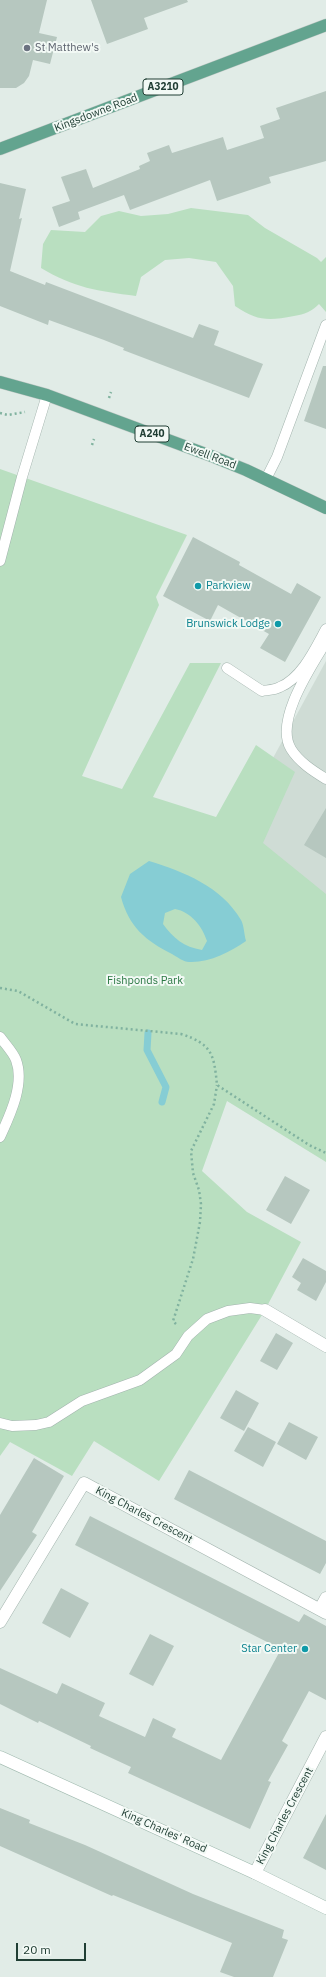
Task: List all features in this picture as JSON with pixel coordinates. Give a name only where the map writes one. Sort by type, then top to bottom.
[{"type":"main road","name":"Kingsdowne Road","points":[[0,149],[326,25]]},
{"type":"main road","name":"Ewell Road","points":[[0,382],[47,395],[214,457],[266,479],[326,508]]},
{"type":"street","points":[[265,1310],[326,1346]]},
{"type":"street","name":"King Charles Crescent","points":[[0,1622],[84,1483],[323,1611]]},
{"type":"street","points":[[323,1611],[326,1598]]},
{"type":"street","name":"King Charles Crescent","points":[[255,1873],[326,1737]]},
{"type":"street","name":"King Charles' Road","points":[[0,1757],[255,1873],[326,1908]]},
{"type":"lane","points":[[266,479],[277,457],[326,325]]},
{"type":"lane","points":[[0,561],[22,477],[47,395]]},
{"type":"lane","points":[[227,668],[262,691],[279,688],[293,680],[314,650],[326,629]]},
{"type":"lane","points":[[326,642],[296,695],[286,724],[290,749],[309,769],[326,779]]},
{"type":"lane","points":[[0,1037],[16,1060],[19,1081],[12,1108],[0,1137]]},
{"type":"lane","points":[[0,1423],[12,1426],[36,1425],[49,1422],[82,1401],[140,1380],[176,1354],[188,1336],[207,1319],[228,1312],[250,1308],[265,1310]]},
{"type":"path","points":[[109,398],[111,392]]},
{"type":"path","points":[[0,412],[8,415],[24,412]]},
{"type":"path","points":[[92,445],[94,439]]},
{"type":"path","points":[[0,988],[18,991],[75,1024],[181,1034],[196,1039],[209,1048],[216,1067],[217,1085],[214,1104],[191,1151],[193,1173],[199,1190],[201,1204],[200,1222],[193,1259],[173,1321],[188,1336]]},
{"type":"path","points":[[217,1085],[309,1146],[326,1152]]},
{"type":"shaded area","points":[[326,661],[326,900],[220,855]]},
{"type":"green space","points":[[191,208],[248,215],[265,228],[317,258],[321,262],[326,257],[326,312],[319,304],[308,312],[285,318],[270,319],[250,315],[235,306],[233,286],[216,262],[189,258],[165,260],[141,277],[136,296],[87,288],[64,280],[41,268],[43,244],[51,230],[85,232],[101,216],[119,211],[141,216],[168,214]]},
{"type":"green space","name":"Fishponds Park","points":[[0,469],[187,535],[156,597],[159,605],[82,776],[122,789],[190,663],[221,663],[153,797],[216,817],[256,745],[295,772],[263,843],[326,894],[326,1162],[227,1101],[202,1171],[247,1212],[301,1242],[265,1310],[159,1481],[94,1441],[72,1476],[10,1442],[0,1456]]},
{"type":"water","points":[[149,861],[175,870],[201,882],[212,889],[233,908],[242,922],[246,941],[212,959],[197,962],[189,962],[180,959],[154,944],[134,925],[124,908],[121,897],[130,874]],"holes":[[[175,909],[191,916],[202,930],[207,941],[202,950],[184,944],[171,934],[163,924],[165,913]]]},
{"type":"building","name":"St Matthew's","points":[[0,0],[47,0],[39,33],[57,37],[50,64],[33,60],[29,76],[24,83],[16,88],[0,88]]},
{"type":"building","points":[[91,0],[187,0],[188,2],[144,18],[148,29],[107,44]]},
{"type":"building","points":[[326,91],[326,161],[269,177],[271,183],[217,201],[210,180],[130,210],[124,195],[78,212],[80,219],[59,227],[52,207],[70,201],[61,177],[86,169],[93,188],[140,169],[139,166],[150,161],[147,153],[169,145],[172,153],[223,137],[227,150],[264,138],[260,126],[280,119],[276,108]]},
{"type":"building","points":[[0,183],[26,189],[19,219],[22,218],[10,271],[45,285],[46,282],[193,338],[199,324],[219,331],[214,345],[263,364],[249,398],[123,350],[124,348],[104,340],[49,320],[48,325],[0,306]]},
{"type":"building","points":[[323,366],[326,366],[326,429],[304,421]]},
{"type":"building","points":[[193,537],[240,562],[239,565],[291,594],[297,583],[321,597],[285,662],[260,648],[269,634],[218,605],[210,621],[163,596]]},
{"type":"building","points":[[326,808],[326,858],[304,845]]},
{"type":"building","points":[[285,1176],[310,1190],[291,1224],[266,1210]]},
{"type":"building","points":[[303,1258],[326,1271],[326,1282],[316,1301],[297,1290],[301,1283],[292,1277]]},
{"type":"building","points":[[276,1333],[293,1343],[277,1370],[260,1361]]},
{"type":"building","points":[[236,1390],[259,1403],[244,1431],[220,1418]]},
{"type":"building","points":[[289,1422],[318,1437],[306,1460],[277,1444]]},
{"type":"building","points":[[248,1427],[276,1442],[263,1467],[234,1451]]},
{"type":"building","points":[[34,1458],[64,1476],[32,1532],[37,1535],[0,1591],[0,1515]]},
{"type":"building","points":[[189,1470],[326,1541],[326,1563],[320,1574],[174,1499]]},
{"type":"building","points":[[90,1516],[299,1622],[304,1614],[326,1626],[326,1700],[309,1691],[282,1741],[288,1745],[268,1781],[271,1782],[250,1829],[128,1773],[131,1767],[90,1748],[91,1746],[39,1721],[38,1723],[0,1704],[0,1668],[57,1694],[62,1683],[105,1703],[99,1716],[145,1737],[153,1718],[176,1729],[172,1737],[221,1760],[281,1649],[75,1545]]},
{"type":"building","points":[[61,1588],[89,1603],[70,1638],[42,1623]]},
{"type":"building","points":[[150,1634],[174,1646],[153,1686],[129,1674]]},
{"type":"building","points":[[0,1808],[30,1820],[29,1823],[85,1845],[193,1894],[284,1930],[282,1938],[288,1940],[273,1977],[234,1977],[220,1972],[232,1943],[113,1895],[112,1896],[0,1846]]},
{"type":"building","points":[[326,1814],[326,1870],[303,1858]]},
{"type":"waterway","points":[[148,1033],[147,1050],[166,1087],[162,1102]]},
{"type":"place","name":"St Matthew's","points":[[27,48]]},
{"type":"place","name":"Parkview","points":[[198,586]]},
{"type":"place","name":"Brunswick Lodge","points":[[278,624]]},
{"type":"place","name":"Star Center","points":[[305,1649]]}]
